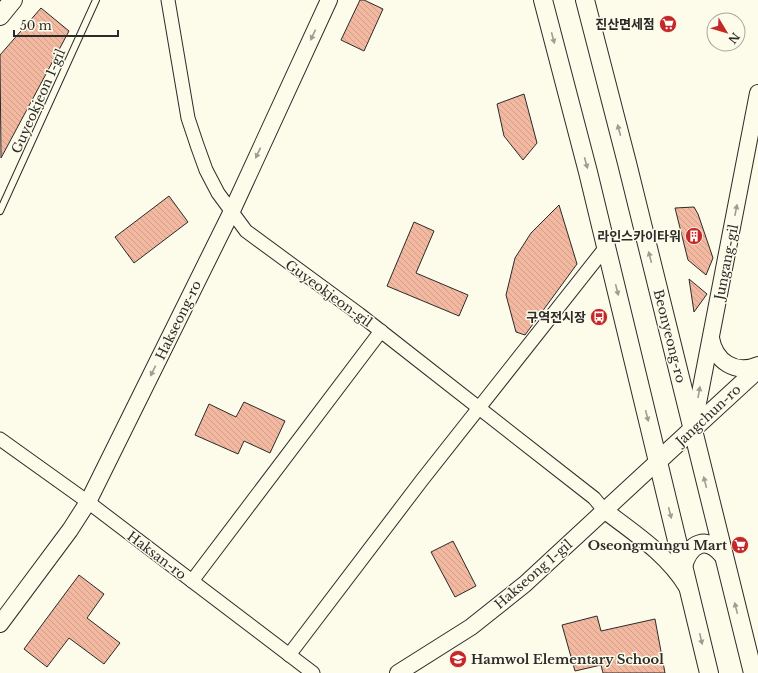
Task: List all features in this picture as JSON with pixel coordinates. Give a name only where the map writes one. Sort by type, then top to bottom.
[{"type":"main road","points":[[0,16],[13,0]]},
{"type":"main road","points":[[543,0],[606,247],[709,673]]},
{"type":"main road","name":"Beonyeong-ro","points":[[585,0],[627,163],[723,555],[751,641],[753,673]]},
{"type":"main road","name":"Jangchun-ro","points":[[658,461],[758,369]]},
{"type":"main road","points":[[683,566],[689,553],[694,547],[700,544],[713,546],[723,555]]},
{"type":"street","name":"Guyeokjeon-gil","points":[[168,0],[188,118],[206,170],[231,213],[246,231],[265,247],[381,331],[480,408],[594,498],[604,510]]},
{"type":"street","name":"Hakseong-ro","points":[[0,624],[70,530],[88,502],[231,213],[329,0]]},
{"type":"street","name":"Jungang-gil","points":[[693,430],[701,378],[711,338],[758,93]]},
{"type":"street","points":[[289,655],[422,480],[606,247]]},
{"type":"street","points":[[192,581],[381,331]]},
{"type":"street","points":[[711,338],[716,353],[728,365],[744,369],[758,365]]},
{"type":"street","name":"Haksan-ro","points":[[0,440],[88,502],[314,673]]},
{"type":"street","name":"Hakseong 1-gil","points":[[398,673],[471,627],[525,584],[658,461]]},
{"type":"street","points":[[604,510],[665,558],[678,574],[690,593]]},
{"type":"lane","name":"Guyeokjeon 1-gil","points":[[0,211],[96,0]]},
{"type":"building","points":[[360,0],[364,0],[383,9],[364,51],[341,40]]},
{"type":"building","points":[[41,8],[69,31],[1,158],[0,55]]},
{"type":"building","points":[[524,94],[537,143],[523,160],[504,136],[497,104]]},
{"type":"building","points":[[169,196],[188,222],[134,263],[115,237]]},
{"type":"building","points":[[559,205],[577,264],[525,335],[516,332],[506,295],[515,258],[531,233]]},
{"type":"building","name":"라인스카이타워","points":[[694,207],[698,214],[713,258],[706,275],[688,260],[675,208]]},
{"type":"building","points":[[414,222],[434,231],[416,273],[468,295],[459,316],[387,286]]},
{"type":"building","points":[[689,279],[707,294],[694,312]]},
{"type":"building","points":[[244,402],[285,421],[270,453],[244,441],[238,454],[195,435],[209,404],[236,417]]},
{"type":"building","points":[[453,541],[476,586],[455,597],[431,552]]},
{"type":"building","points":[[79,575],[104,594],[87,618],[120,643],[104,664],[69,638],[47,667],[24,649]]},
{"type":"building","points":[[597,616],[601,631],[655,619],[665,673],[603,673],[601,665],[575,671],[562,625]]},
{"type":"place","name":"진산면세점","points":[[668,24]]},
{"type":"place","name":"라인스카이타워","points":[[694,236]]},
{"type":"place","name":"구역전시장","points":[[599,317]]},
{"type":"place","name":"Oseongmungu Mart","points":[[740,545]]},
{"type":"place","name":"Hamwol Elementary School","points":[[458,659]]}]
